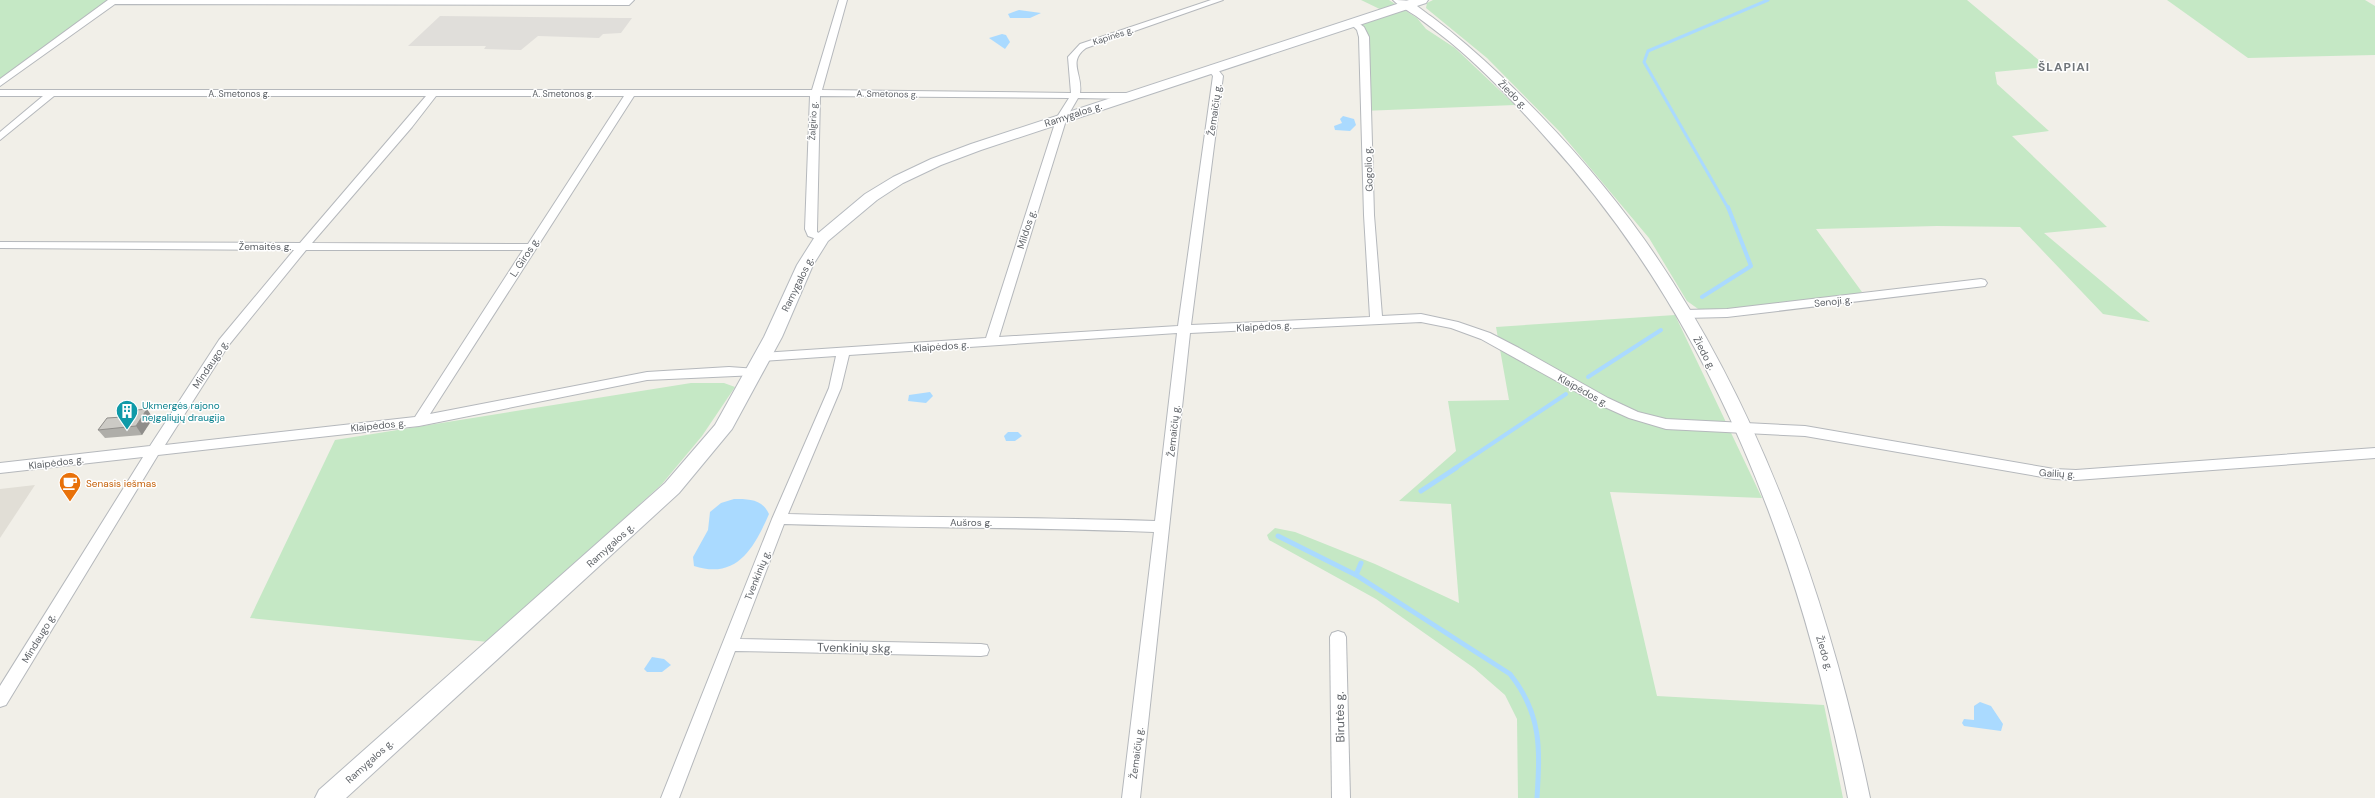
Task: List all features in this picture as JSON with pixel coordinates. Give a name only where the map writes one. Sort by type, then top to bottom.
[{"type":"main road","name":"Ramygalos g.","points":[[328,798],[672,488],[722,429],[757,364],[805,265],[822,238],[871,197],[898,180],[943,159],[1062,117],[1354,22],[1409,2]]},
{"type":"street","points":[[0,83],[114,0],[629,2],[630,0]]},
{"type":"street","name":"Žalgirio g.","points":[[822,238],[812,234],[810,229],[814,100],[843,0]]},
{"type":"street","name":"Kapinės g.","points":[[1075,95],[1071,58],[1074,51],[1083,46],[1219,0]]},
{"type":"street","name":"Žiedo g.","points":[[1409,2],[1483,65],[1577,163],[1639,242],[1684,314],[1743,428],[1776,506],[1806,590],[1833,679],[1859,798]]},
{"type":"street","name":"Gogolio g.","points":[[1354,22],[1361,29],[1364,37],[1369,215],[1376,319]]},
{"type":"street","name":"Žemaičių g.","points":[[1131,798],[1163,527],[1184,329],[1218,76],[1212,68]]},
{"type":"street","name":"A. Smetonos g.","points":[[0,93],[816,93],[1127,96]]},
{"type":"street","points":[[0,137],[52,93]]},
{"type":"street","name":"Mindaugo g.","points":[[0,700],[154,450],[223,343],[303,246],[408,125],[432,94]]},
{"type":"street","name":"L. Giros g.","points":[[419,421],[630,94]]},
{"type":"street","points":[[1062,117],[1075,95]]},
{"type":"street","name":"Mildos g.","points":[[991,342],[1062,117]]},
{"type":"street","name":"Žemaitės g.","points":[[0,246],[530,247]]},
{"type":"street","name":"Senoji g.","points":[[1684,314],[1727,313],[1981,283]]},
{"type":"street","name":"Klaipėdos g.","points":[[0,468],[419,421],[647,376],[729,371],[757,364],[843,352],[1184,329],[1376,319],[1436,320],[1476,331],[1615,408],[1645,420],[1684,426],[1743,428]]},
{"type":"street","name":"Tvenkinių g.","points":[[670,798],[729,645],[835,388],[843,352]]},
{"type":"street","name":"Gailių g.","points":[[1743,428],[1806,431],[2033,471],[2076,474],[2375,453]]},
{"type":"street","name":"Aušros g.","points":[[780,519],[879,522],[1028,522],[1163,527]]},
{"type":"street","name":"Birutės g.","points":[[1338,637],[1341,798]]},
{"type":"street","name":"Tvenkinių skg.","points":[[729,645],[981,650]]},
{"type":"shaded area","points":[[440,16],[632,18],[621,33],[603,34],[599,38],[538,36],[521,50],[484,49],[486,46],[408,46]]},
{"type":"shaded area","points":[[35,485],[0,538],[0,489]]},
{"type":"green space","points":[[0,0],[109,0],[0,79]]},
{"type":"green space","points":[[1361,0],[1389,0],[1417,18],[1426,29],[1455,48],[1515,105],[1362,111],[1360,37],[1355,27],[1390,14]]},
{"type":"green space","points":[[1433,0],[1967,0],[2047,67],[1995,72],[1997,84],[2049,131],[2012,136],[2107,227],[2044,233],[2150,322],[2103,314],[2020,227],[1937,226],[1816,229],[1862,292],[1849,297],[1725,310],[1701,311],[1687,301],[1649,238],[1560,132],[1487,58],[1426,8],[1427,3]]},
{"type":"green space","points":[[2167,0],[2365,0],[2375,6],[2375,55],[2248,58]]},
{"type":"green space","points":[[1675,315],[1762,498],[1610,492],[1657,696],[1824,705],[1843,798],[1518,798],[1517,719],[1505,695],[1474,668],[1376,599],[1269,540],[1267,535],[1275,528],[1295,532],[1375,564],[1459,603],[1451,504],[1399,501],[1456,451],[1448,401],[1509,400],[1496,327]]},
{"type":"green space","points":[[691,383],[724,383],[735,387],[702,436],[662,484],[488,642],[250,618],[335,440]]},
{"type":"water","points":[[1019,10],[1041,13],[1030,18],[1010,18],[1008,14]]},
{"type":"water","points":[[1002,34],[1006,35],[1010,42],[1005,49],[989,38]]},
{"type":"water","points":[[1343,116],[1354,119],[1356,125],[1350,131],[1335,130],[1334,126],[1342,123],[1340,119]]},
{"type":"water","points":[[930,392],[933,396],[926,403],[908,401],[909,395]]},
{"type":"water","points":[[1008,432],[1018,432],[1022,436],[1015,441],[1006,441],[1004,436]]},
{"type":"water","points":[[734,499],[745,499],[759,503],[763,505],[769,514],[757,538],[742,558],[733,565],[722,569],[709,569],[694,566],[693,557],[708,530],[710,512],[721,503]]},
{"type":"water","points":[[652,657],[664,659],[671,665],[662,672],[647,672],[644,669]]},
{"type":"water","points":[[1980,702],[1991,706],[2003,724],[2001,731],[1964,726],[1962,723],[1964,719],[1974,720],[1974,706]]},
{"type":"building","points":[[147,409],[136,426],[98,430],[107,418],[123,417],[127,411]]},
{"type":"waterway","points":[[1728,208],[1644,62],[1648,51],[1768,0]]},
{"type":"waterway","points":[[1702,297],[1751,266],[1728,207]]},
{"type":"waterway","points":[[1588,377],[1661,330]]},
{"type":"waterway","points":[[1454,469],[1566,394]]},
{"type":"waterway","points":[[1421,491],[1456,468]]},
{"type":"waterway","points":[[1278,536],[1356,575]]},
{"type":"waterway","points":[[1356,575],[1361,563]]},
{"type":"waterway","points":[[1356,575],[1510,674],[1528,703],[1537,733],[1539,764],[1537,798]]},
{"type":"place","name":"Ukmergės rajono neįgaliųjų draugija","points":[[127,430]]},
{"type":"place","name":"Senasis iešmas","points":[[70,502]]},
{"type":"district","name":"ŠLAPIAI","points":[[2064,67]]}]
